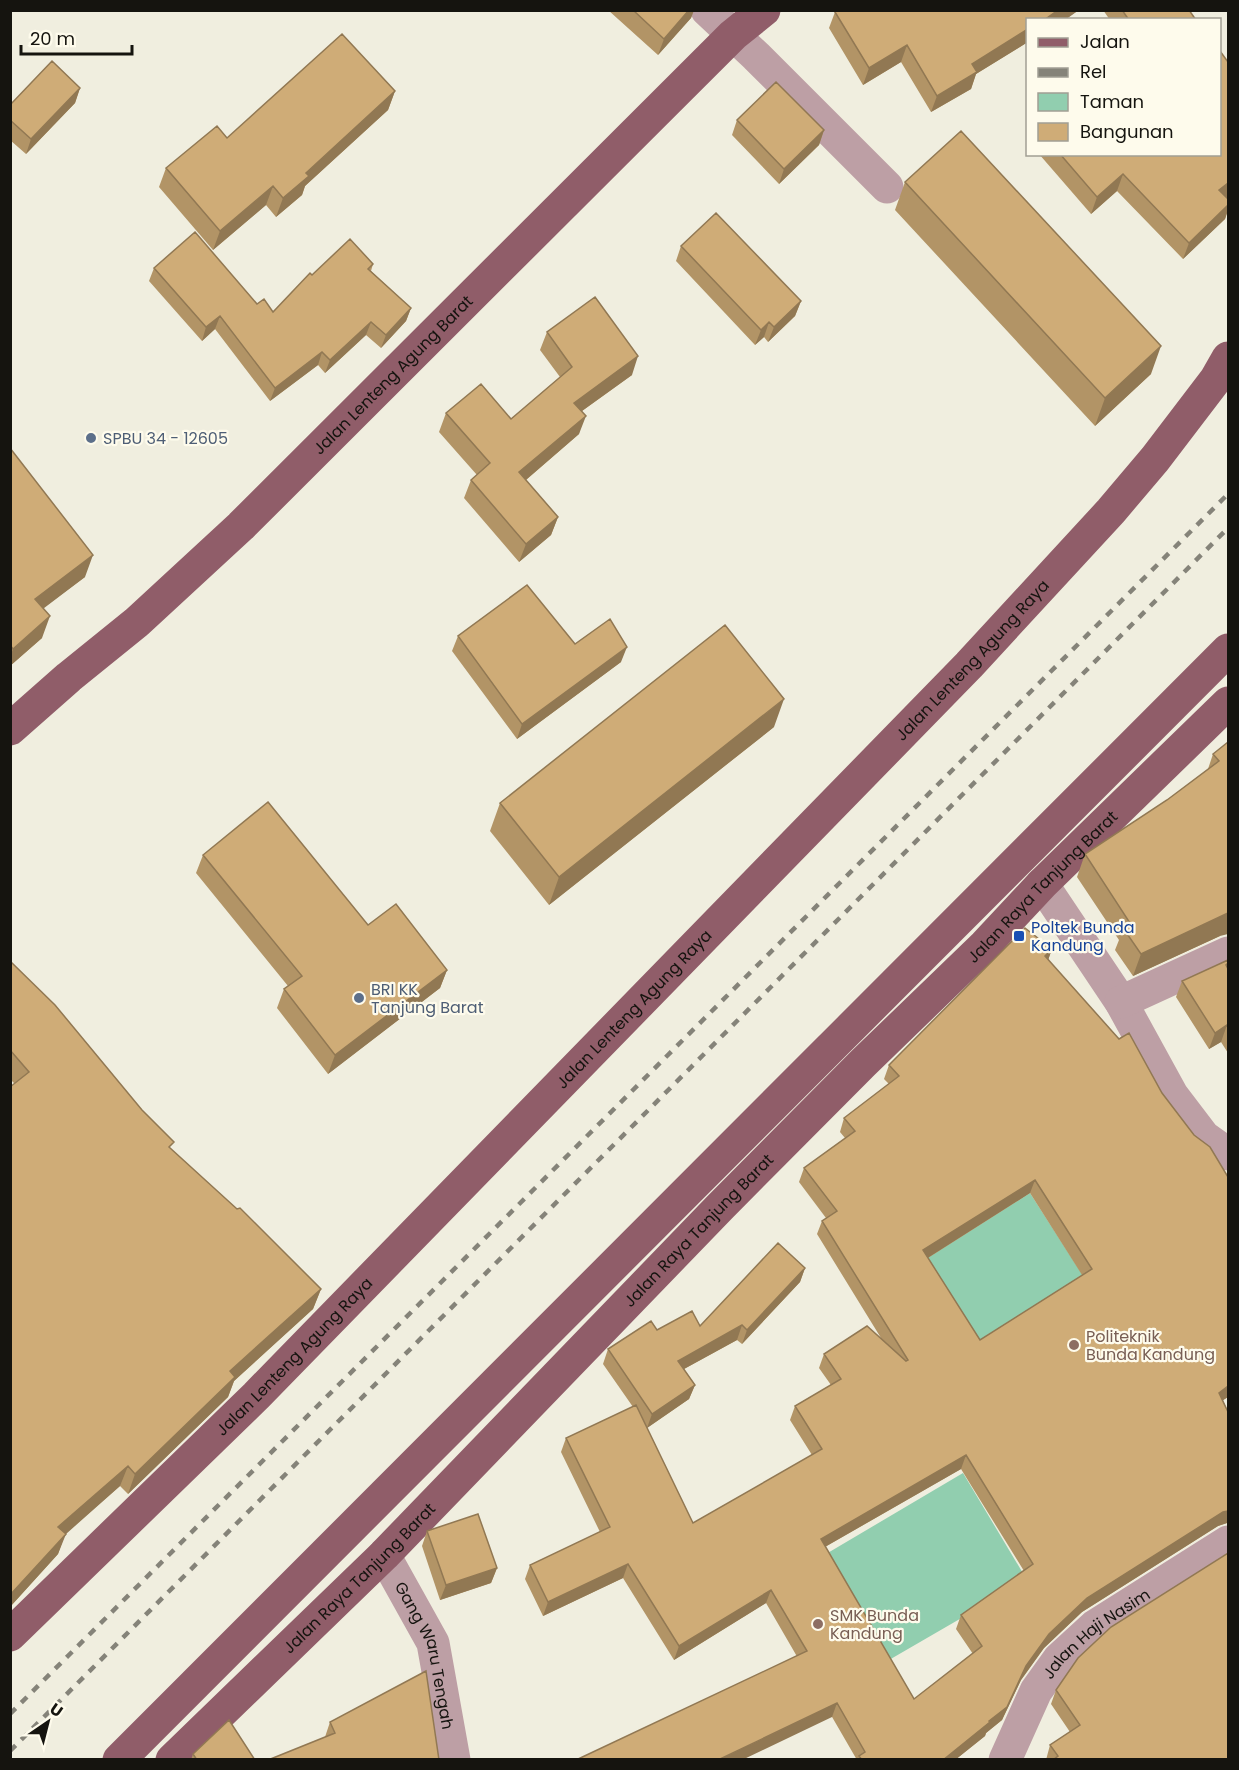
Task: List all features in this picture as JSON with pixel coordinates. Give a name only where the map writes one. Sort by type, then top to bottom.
[{"type":"main road","name":"Jalan Lenteng Agung Barat","points":[[10,729],[137,622],[242,526],[733,35],[764,10]]},
{"type":"main road","name":"Jalan Lenteng Agung Raya","points":[[10,1635],[256,1396],[969,665],[1148,468],[1216,379],[1228,358]]},
{"type":"main road","points":[[119,1760],[1228,650]]},
{"type":"main road","name":"Jalan Raya Tanjung Barat","points":[[172,1760],[384,1555],[863,1062],[985,945],[1042,884],[1228,703]]},
{"type":"street","points":[[707,10],[887,187]]},
{"type":"street","points":[[1042,884],[1120,1002],[1172,1095],[1204,1137],[1228,1155]]},
{"type":"street","points":[[1120,1002],[1228,953]]},
{"type":"street","name":"Jalan Haji Nasim","points":[[1005,1760],[1036,1691],[1059,1659],[1095,1626],[1228,1542]]},
{"type":"street","name":"Gang Waru Tengah","points":[[384,1555],[433,1642],[454,1760]]},
{"type":"green space","points":[[1030,1193],[1087,1282],[975,1353],[918,1264]]},
{"type":"green space","points":[[963,1473],[1027,1580],[889,1660],[826,1554]]},
{"type":"building","points":[[633,10],[689,10],[664,39]]},
{"type":"building","points":[[837,10],[1058,10],[1047,18],[1026,18],[1026,30],[972,64],[977,72],[937,96],[907,45],[869,68],[835,12]]},
{"type":"building","points":[[1122,10],[1189,10],[1195,18],[1128,18]]},
{"type":"building","points":[[342,34],[395,91],[306,173],[309,176],[283,198],[273,186],[220,231],[166,168],[217,126],[227,138]]},
{"type":"building","points":[[1221,52],[1228,62],[1228,183],[1219,190],[1228,199],[1228,205],[1189,243],[1123,174],[1097,197],[1062,156],[1221,156]]},
{"type":"building","points":[[52,61],[80,88],[31,139],[10,120],[10,105]]},
{"type":"building","points":[[776,82],[824,130],[784,169],[737,120]]},
{"type":"building","points":[[961,131],[1161,346],[1105,398],[905,182]]},
{"type":"building","points":[[716,213],[801,301],[774,327],[769,322],[761,330],[681,246]]},
{"type":"building","points":[[195,232],[257,304],[264,299],[273,312],[310,273],[312,275],[350,239],[373,264],[368,269],[411,308],[386,335],[371,322],[330,360],[322,352],[275,388],[220,316],[206,327],[154,268]]},
{"type":"building","points":[[595,297],[638,356],[574,403],[586,416],[519,472],[558,517],[526,544],[471,480],[490,463],[446,413],[481,384],[511,419],[572,367],[547,332]]},
{"type":"building","points":[[10,448],[93,555],[35,599],[50,616],[13,649],[10,645]]},
{"type":"building","points":[[527,585],[575,644],[610,619],[627,647],[522,724],[458,636]]},
{"type":"building","points":[[725,625],[784,699],[559,877],[500,803]]},
{"type":"building","points":[[1228,742],[1228,913],[1141,954],[1123,928],[1130,923],[1085,854],[1167,800],[1219,761],[1213,754]]},
{"type":"building","points":[[268,802],[368,925],[396,904],[447,970],[335,1055],[284,989],[302,976],[203,855]]},
{"type":"building","points":[[1025,928],[1052,949],[1045,956],[1119,1039],[1129,1033],[1162,1093],[1194,1135],[1210,1147],[1228,1177],[1228,1386],[1219,1393],[1228,1412],[1228,1511],[1087,1598],[1049,1634],[1026,1666],[1007,1707],[943,1760],[862,1760],[859,1756],[865,1752],[837,1703],[718,1760],[576,1760],[807,1651],[771,1590],[679,1646],[628,1564],[548,1602],[530,1565],[610,1527],[566,1438],[636,1405],[693,1523],[822,1449],[795,1406],[841,1379],[824,1354],[867,1326],[906,1361],[908,1360],[822,1221],[837,1211],[804,1168],[855,1131],[844,1118],[899,1076],[889,1065]],"holes":[[[1035,1180],[1092,1269],[980,1340],[923,1250]],[[966,1455],[1033,1564],[961,1615],[982,1646],[914,1699],[821,1539]]]},
{"type":"building","points":[[1228,960],[1226,965],[1228,969],[1228,1028],[1227,1025],[1215,1033],[1182,981]]},
{"type":"building","points":[[10,961],[55,1005],[142,1110],[174,1142],[169,1147],[237,1209],[240,1208],[321,1289],[230,1371],[235,1377],[135,1474],[128,1466],[58,1527],[66,1534],[10,1595],[10,1087],[29,1072],[10,1050]]},
{"type":"building","points":[[778,1243],[805,1268],[747,1330],[742,1325],[678,1361],[695,1385],[652,1414],[608,1349],[651,1321],[657,1330],[692,1311],[700,1326]]},
{"type":"building","points":[[478,1514],[497,1568],[446,1585],[427,1531]]},
{"type":"building","points":[[1228,1553],[1228,1760],[1053,1760],[1058,1756],[1050,1745],[1080,1725],[1056,1690],[1078,1658],[1111,1627]]},
{"type":"building","points":[[426,1671],[439,1760],[268,1760],[335,1733],[330,1722]]},
{"type":"building","points":[[229,1720],[255,1760],[197,1760],[193,1754]]},
{"type":"railway","points":[[10,1714],[1228,494]]},
{"type":"railway","points":[[10,1751],[1228,528]]},
{"type":"place","name":"SPBU 34 - 12605","points":[[91,438]]},
{"type":"place","name":"Poltek Bunda Kandung","points":[[1019,936]]},
{"type":"place","name":"BRI KK Tanjung Barat","points":[[359,998]]},
{"type":"place","name":"Politeknik Bunda Kandung","points":[[1074,1345]]},
{"type":"place","name":"SMK Bunda Kandung","points":[[818,1624]]}]
